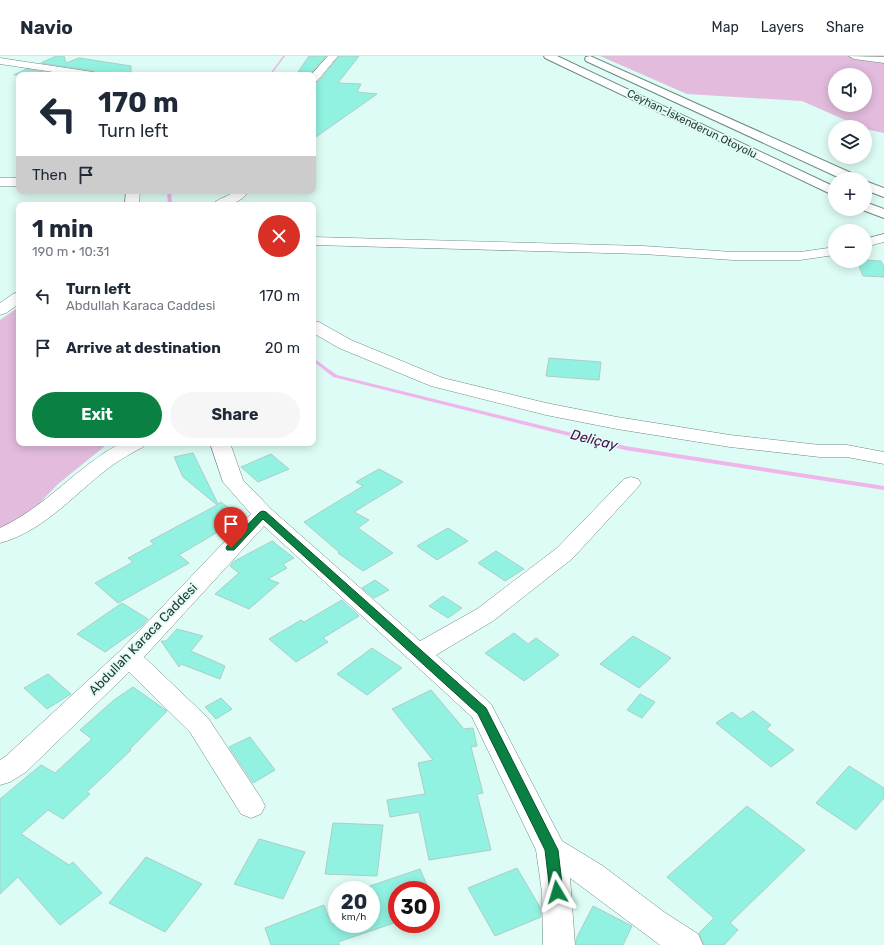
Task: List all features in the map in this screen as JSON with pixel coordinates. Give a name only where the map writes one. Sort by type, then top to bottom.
[{"type":"highway","name":"Ceyhan-İskenderun Otoyolu","points":[[549,56],[828,189]]},
{"type":"highway","name":"Ceyhan-İskenderun Otoyolu","points":[[584,56],[838,172]]},
{"type":"highway","points":[[872,187],[884,193]]},
{"type":"highway","points":[[872,209],[884,214]]},
{"type":"street","points":[[316,76],[333,56]]},
{"type":"street","points":[[854,56],[884,60]]},
{"type":"street","points":[[0,60],[74,72]]},
{"type":"street","points":[[0,182],[16,182]]},
{"type":"street","points":[[226,202],[235,198],[239,194]]},
{"type":"street","points":[[872,241],[884,238]]},
{"type":"street","points":[[316,241],[643,250],[733,256],[800,256],[828,252]]},
{"type":"street","points":[[0,310],[16,299]]},
{"type":"street","points":[[316,328],[345,344],[360,348],[391,364],[425,378],[546,409],[617,423],[730,441],[820,451],[846,451],[884,458]]},
{"type":"street","points":[[0,536],[30,522],[103,461],[130,446]]},
{"type":"street","points":[[221,446],[233,482],[263,514],[482,711],[551,850],[557,892],[559,945]]},
{"type":"street","points":[[418,654],[485,615],[565,553],[630,483]]},
{"type":"street","name":"Abdullah Karaca Caddesi","points":[[0,774],[16,764],[130,657],[263,514]]},
{"type":"street","points":[[130,657],[199,725],[230,770],[251,806]]},
{"type":"street","points":[[551,850],[592,875],[653,922],[687,945]]},
{"type":"shaded area","points":[[600,56],[884,56],[884,133],[872,130],[872,120],[845,120],[802,101],[687,94]]},
{"type":"shaded area","points":[[16,309],[16,446],[105,446],[58,484],[24,519],[0,530],[0,320]]},
{"type":"building","points":[[56,56],[64,56],[66,63],[79,58],[131,66],[131,72],[94,72],[41,63]]},
{"type":"building","points":[[309,56],[326,56],[312,72],[298,72]]},
{"type":"building","points":[[339,56],[359,56],[338,83],[361,84],[357,92],[377,94],[316,137],[316,82],[318,82]]},
{"type":"building","points":[[26,69],[44,72],[20,72]]},
{"type":"building","points":[[872,260],[881,261],[884,267],[884,277],[863,276],[860,268],[872,268]]},
{"type":"building","points":[[549,358],[601,362],[599,380],[546,376]]},
{"type":"building","points":[[193,453],[218,504],[221,502],[241,518],[179,555],[189,563],[118,603],[95,583],[133,562],[128,558],[154,544],[150,541],[217,505],[183,477],[174,457]]},
{"type":"building","points":[[271,454],[289,469],[258,482],[241,467]]},
{"type":"building","points":[[379,469],[403,482],[354,512],[369,520],[358,528],[393,553],[363,571],[338,553],[339,552],[304,522],[363,486],[356,482]]},
{"type":"building","points":[[448,528],[468,541],[437,560],[417,546]]},
{"type":"building","points":[[272,541],[294,558],[283,564],[287,568],[268,579],[279,583],[249,609],[215,594],[239,573],[230,566],[233,562]]},
{"type":"building","points":[[496,551],[524,569],[505,581],[478,563]]},
{"type":"building","points":[[375,580],[389,590],[374,598],[362,588]]},
{"type":"building","points":[[443,596],[462,608],[448,618],[429,606]]},
{"type":"building","points":[[342,600],[359,616],[323,638],[328,642],[296,662],[269,639],[301,620],[304,622]]},
{"type":"building","points":[[122,603],[148,619],[142,626],[105,652],[77,634]]},
{"type":"building","points":[[177,629],[203,636],[191,651],[225,666],[220,679],[181,664],[179,667],[161,641],[166,641]]},
{"type":"building","points":[[514,633],[528,644],[536,638],[559,655],[524,681],[485,653]]},
{"type":"building","points":[[633,636],[671,658],[639,688],[600,664]]},
{"type":"building","points":[[372,648],[402,668],[367,695],[337,674]]},
{"type":"building","points":[[48,674],[71,694],[47,709],[24,688]]},
{"type":"building","points":[[133,687],[167,711],[130,749],[131,750],[87,792],[90,794],[63,819],[48,810],[21,834],[69,865],[73,862],[102,893],[60,925],[18,877],[0,894],[0,799],[41,765],[55,773],[92,739],[80,730],[114,700]]},
{"type":"building","points":[[431,690],[464,729],[473,728],[477,746],[471,747],[483,793],[477,794],[491,850],[429,860],[419,812],[390,817],[387,800],[425,794],[418,763],[433,760],[392,709]]},
{"type":"building","points":[[640,694],[655,702],[642,718],[627,710]]},
{"type":"building","points":[[221,698],[232,709],[216,719],[205,707]]},
{"type":"building","points":[[753,711],[771,725],[766,729],[794,750],[771,767],[716,723],[732,712],[741,719]]},
{"type":"building","points":[[250,737],[275,770],[253,783],[229,747]]},
{"type":"building","points":[[849,766],[884,788],[884,798],[856,830],[816,803]]},
{"type":"building","points":[[747,806],[805,850],[730,923],[738,930],[724,945],[704,945],[699,933],[714,918],[667,877]]},
{"type":"building","points":[[333,823],[383,825],[377,876],[325,874]]},
{"type":"building","points":[[259,839],[305,852],[283,899],[234,884]]},
{"type":"building","points":[[146,857],[202,884],[165,932],[109,903]]},
{"type":"building","points":[[517,868],[541,909],[541,917],[495,936],[468,888]]},
{"type":"building","points":[[420,869],[425,881],[388,881],[388,925],[380,928],[380,883]]},
{"type":"building","points":[[324,905],[328,916],[328,933],[365,933],[338,942],[340,945],[271,945],[265,928]]},
{"type":"building","points":[[593,906],[632,926],[623,945],[576,945],[576,939]]},
{"type":"waterway","name":"Deliçay","points":[[272,72],[284,56]]},
{"type":"waterway","name":"Deliçay","points":[[169,194],[170,202]]},
{"type":"waterway","name":"Deliçay","points":[[316,361],[335,376],[625,448],[884,488]]},
{"type":"route","points":[[231,548],[263,514],[482,711],[551,850],[557,892]]}]
